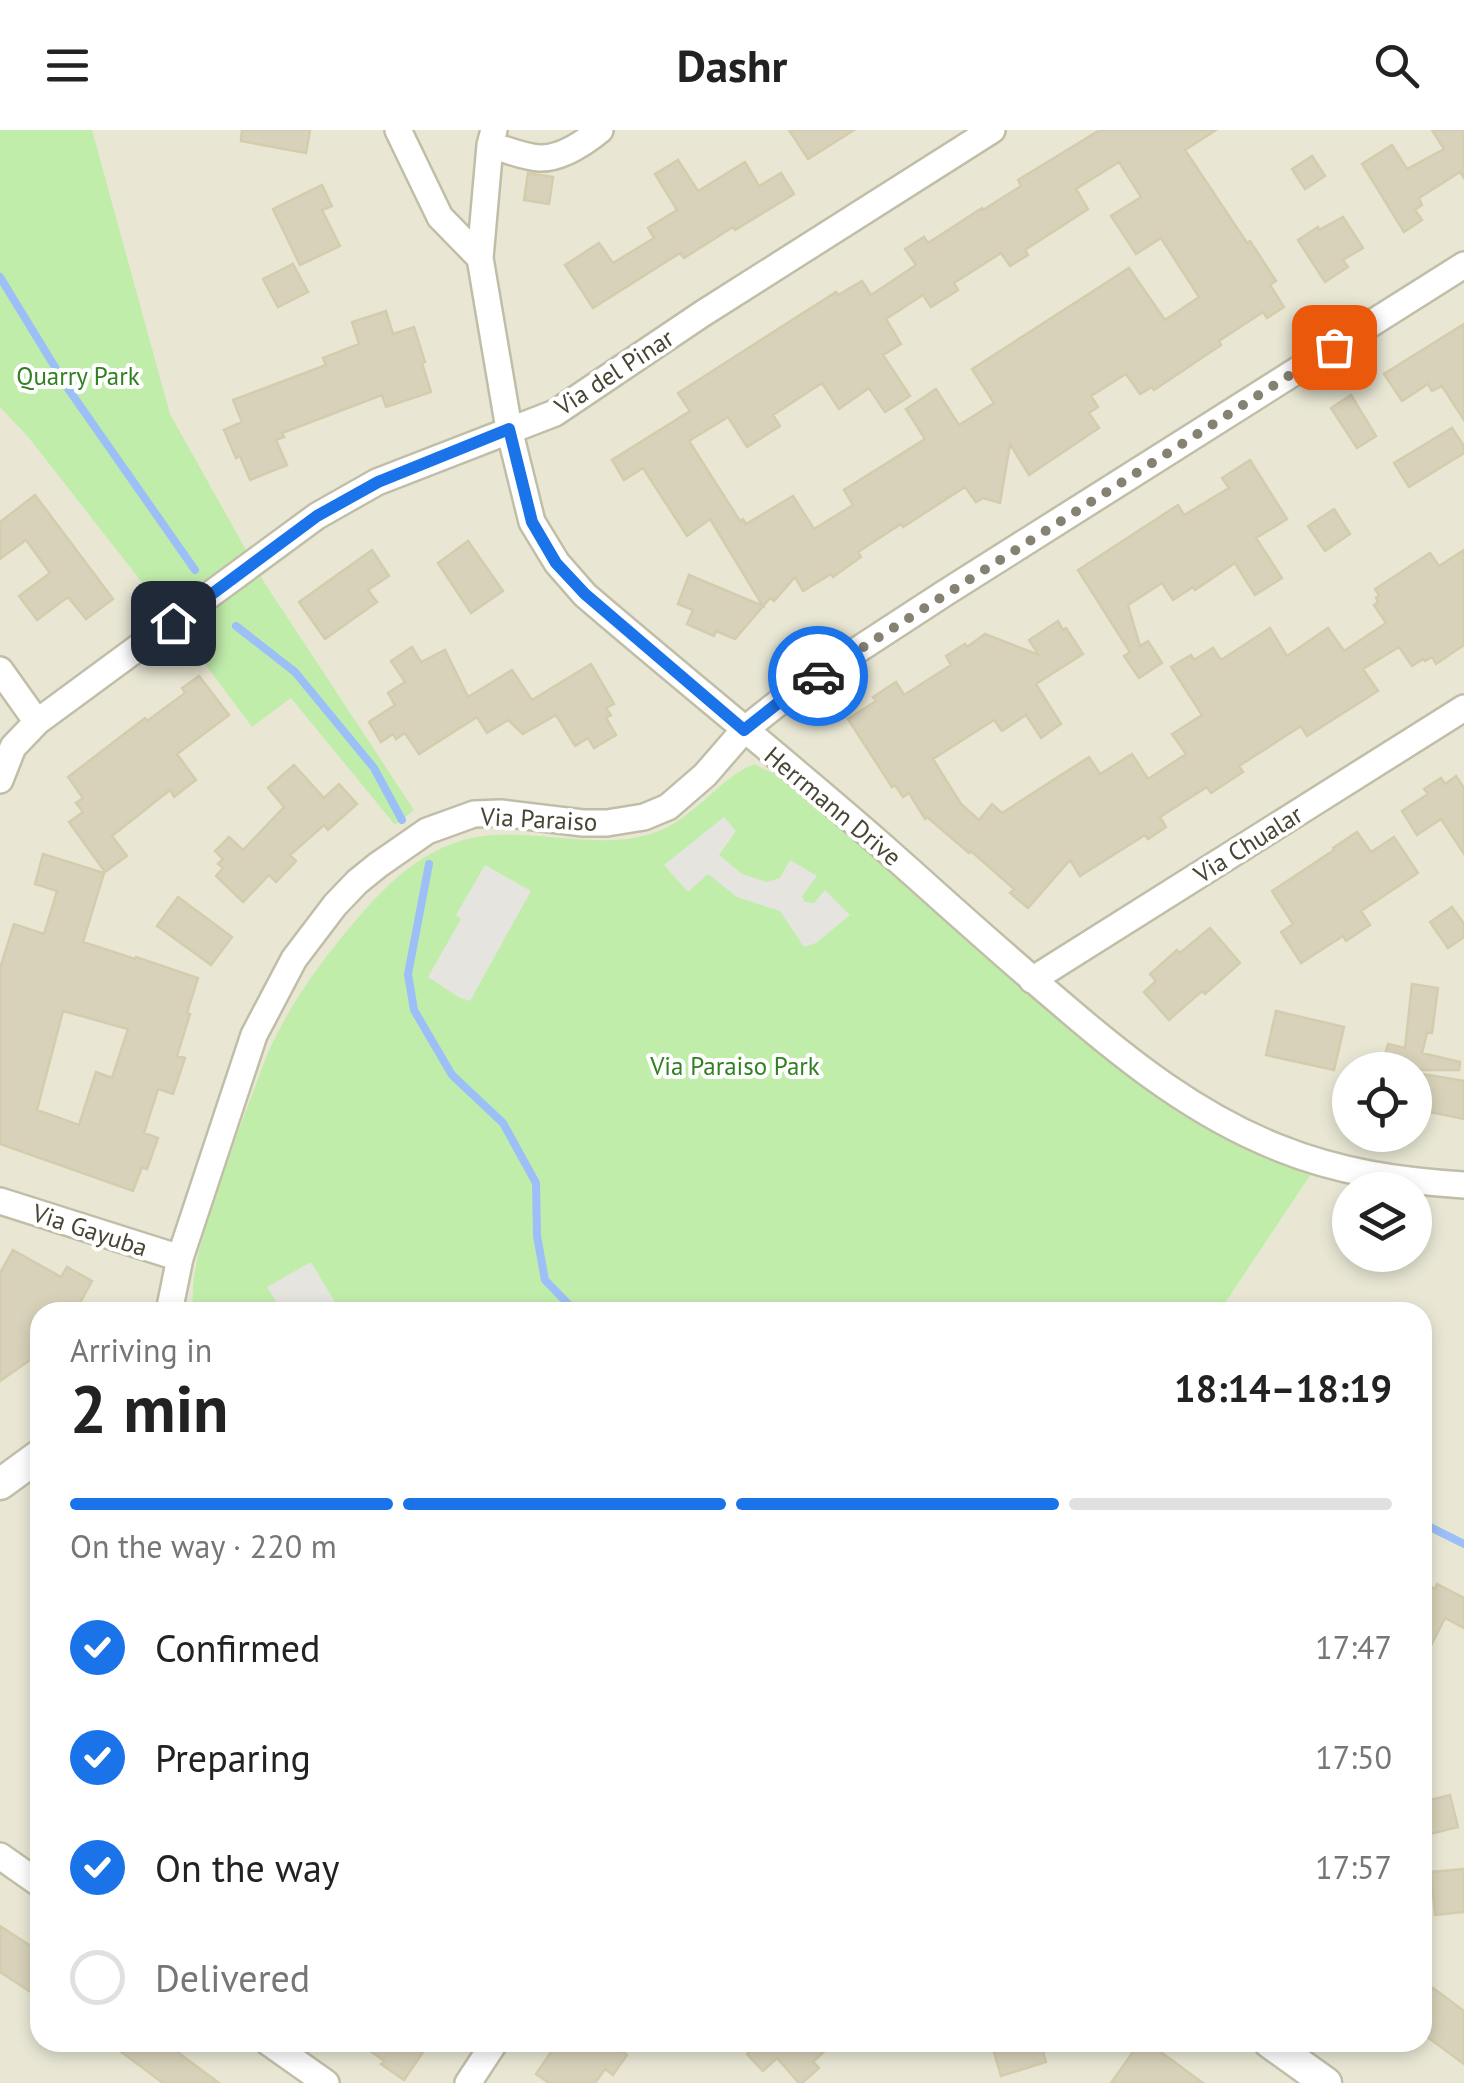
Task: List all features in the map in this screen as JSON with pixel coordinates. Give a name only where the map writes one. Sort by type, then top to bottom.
[{"type":"street","points":[[398,130],[440,217],[480,258]]},
{"type":"street","points":[[492,137],[541,158],[563,152],[600,130]]},
{"type":"street","name":"Via del Pinar","points":[[0,780],[13,747],[37,722],[317,516],[378,482],[554,413],[992,130]]},
{"type":"street","name":"Herrmann Drive","points":[[492,137],[480,258],[509,429],[532,522],[556,563],[585,594],[1126,1059],[1193,1104],[1278,1148],[1368,1175],[1464,1185]]},
{"type":"street","name":"Via Paraiso","points":[[170,1302],[180,1258],[254,1035],[294,959],[335,906],[400,848],[427,831],[474,814],[607,823],[658,812],[689,791],[744,730],[787,696],[1464,265]]},
{"type":"street","points":[[0,670],[37,722]]},
{"type":"street","name":"Via Chualar","points":[[1032,980],[1464,708]]},
{"type":"street","name":"Via Gayuba","points":[[0,1200],[180,1258]]},
{"type":"street","points":[[0,1484],[30,1462]]},
{"type":"street","points":[[0,1856],[30,1877]]},
{"type":"street","points":[[282,2052],[326,2083]]},
{"type":"street","points":[[468,2083],[488,2052]]},
{"type":"street","points":[[1283,2052],[1326,2083]]},
{"type":"shaded area","points":[[0,130],[1464,130],[1464,2083],[0,2083]]},
{"type":"shaded area","points":[[724,817],[736,831],[719,855],[742,874],[767,882],[780,878],[790,860],[817,876],[802,896],[805,902],[814,903],[825,890],[850,915],[816,943],[804,947],[780,911],[737,897],[708,874],[688,892],[664,865]]},
{"type":"shaded area","points":[[485,865],[531,891],[470,1001],[428,977],[461,919],[456,915]]},
{"type":"shaded area","points":[[311,1262],[335,1302],[276,1302],[267,1287]]},
{"type":"green space","name":"Quarry Park","points":[[0,130],[92,130],[170,414],[264,582],[414,810],[395,825],[291,698],[252,727],[29,438],[0,407]]},
{"type":"green space","name":"Via Paraiso Park","points":[[754,764],[803,794],[1120,1067],[1190,1118],[1268,1159],[1311,1174],[1226,1302],[193,1302],[196,1264],[204,1234],[269,1050],[312,976],[386,888],[431,853],[469,839],[520,835],[597,840],[647,835],[678,821]]},
{"type":"building","points":[[242,130],[310,130],[306,153],[241,141]]},
{"type":"building","points":[[789,130],[854,130],[808,159]]},
{"type":"building","points":[[1100,130],[1216,130],[1185,150],[1276,281],[1270,285],[1284,307],[1267,318],[1263,312],[1154,390],[1152,387],[1140,394],[1126,374],[1091,396],[1098,407],[1089,413],[1099,428],[1029,475],[1010,444],[1000,503],[983,498],[976,502],[965,487],[858,552],[861,557],[833,577],[831,574],[803,591],[795,577],[774,601],[770,598],[735,639],[716,631],[714,636],[687,624],[693,610],[678,604],[689,575],[763,606],[710,519],[687,536],[643,468],[624,480],[612,460],[690,411],[678,393],[836,292],[838,295],[862,281],[871,295],[916,265],[905,249],[924,237],[928,243],[983,210],[1021,186],[1018,180]],"holes":[[[1119,162],[1141,197],[1111,216],[1136,254],[1161,238],[1199,297],[1165,320],[1129,268],[972,369],[994,403],[959,425],[936,389],[906,409],[925,439],[844,490],[853,505],[814,529],[793,496],[746,524],[743,519],[740,521],[689,441],[728,417],[747,447],[780,426],[773,415],[822,383],[839,409],[869,388],[885,412],[910,396],[883,355],[901,344],[886,319],[923,295],[931,307],[958,290],[954,283],[1001,253],[1010,266],[1028,255],[1025,250],[1088,209],[1076,189]]]},
{"type":"building","points":[[1432,130],[1464,130],[1464,178],[1460,172],[1419,198],[1422,205],[1415,210],[1422,220],[1404,232],[1362,164],[1392,145],[1407,169],[1444,149]]},
{"type":"building","points":[[1312,156],[1325,176],[1305,189],[1292,169]]},
{"type":"building","points":[[678,160],[698,191],[745,162],[759,186],[781,173],[794,194],[684,258],[680,253],[593,308],[565,265],[599,243],[613,263],[654,238],[648,228],[677,210],[655,174]]},
{"type":"building","points":[[528,173],[553,177],[549,204],[524,200]]},
{"type":"building","points":[[322,185],[332,206],[322,210],[340,246],[300,265],[273,209]]},
{"type":"building","points":[[1343,217],[1363,248],[1343,260],[1348,267],[1325,282],[1298,240]]},
{"type":"building","points":[[293,264],[308,292],[278,307],[263,279]]},
{"type":"building","points":[[386,311],[393,334],[414,327],[431,392],[386,407],[382,395],[282,433],[284,437],[276,440],[287,465],[250,480],[224,430],[242,422],[233,400],[326,365],[323,358],[359,344],[352,322]]},
{"type":"building","points":[[1464,324],[1464,420],[1442,386],[1432,391],[1428,384],[1402,401],[1384,374]]},
{"type":"building","points":[[1351,395],[1376,436],[1357,448],[1331,408]]},
{"type":"building","points":[[1452,428],[1464,446],[1464,453],[1409,487],[1394,463]]},
{"type":"building","points":[[1250,460],[1287,519],[1256,538],[1282,578],[1255,595],[1235,563],[1173,600],[1162,583],[1128,605],[1140,646],[1148,641],[1162,663],[1139,678],[1124,656],[1130,652],[1078,570],[1178,505],[1184,515],[1229,488],[1222,478]]},
{"type":"building","points":[[35,495],[113,599],[86,619],[68,597],[37,620],[19,596],[50,573],[26,540],[0,559],[0,522]]},
{"type":"building","points":[[1334,509],[1350,534],[1325,551],[1308,526]]},
{"type":"building","points":[[468,541],[503,591],[471,613],[438,563]]},
{"type":"building","points":[[372,550],[389,576],[368,590],[377,602],[325,639],[299,602]]},
{"type":"building","points":[[1464,550],[1464,645],[1436,664],[1432,657],[1412,666],[1399,647],[1363,669],[1378,691],[1307,736],[1301,726],[1239,766],[1243,772],[1211,793],[1207,787],[1160,817],[1166,827],[1148,839],[1145,835],[1080,876],[1070,860],[1028,908],[1010,893],[1014,889],[971,851],[925,819],[909,793],[903,797],[895,785],[892,787],[848,719],[896,682],[904,695],[951,665],[946,656],[985,634],[1039,655],[1029,640],[1058,621],[1083,654],[1036,684],[1061,724],[1041,738],[1026,715],[1002,731],[994,720],[933,759],[961,804],[979,820],[992,804],[1002,813],[1089,757],[1100,774],[1132,754],[1148,779],[1186,754],[1172,734],[1202,715],[1171,667],[1191,655],[1194,660],[1213,648],[1221,660],[1270,628],[1287,656],[1328,628],[1344,651],[1386,623],[1374,605],[1379,595],[1375,589],[1430,553],[1439,566]]},
{"type":"building","points":[[412,647],[421,662],[445,650],[468,697],[512,670],[532,700],[591,664],[614,704],[606,708],[611,715],[606,718],[616,735],[594,748],[588,738],[575,746],[556,715],[523,734],[508,720],[487,733],[477,717],[419,754],[405,733],[396,739],[393,734],[381,742],[369,722],[395,705],[388,693],[405,682],[391,661]]},
{"type":"building","points":[[199,676],[229,715],[177,754],[196,780],[174,797],[170,790],[112,836],[127,856],[105,872],[69,822],[83,812],[76,803],[83,798],[68,777],[145,718],[147,721],[185,693],[182,688]]},
{"type":"building","points":[[294,765],[324,798],[339,784],[357,804],[328,830],[324,825],[290,855],[296,861],[276,882],[269,875],[243,902],[216,876],[223,868],[218,864],[223,859],[215,851],[229,837],[243,850],[284,807],[268,788]]},
{"type":"building","points":[[1456,776],[1464,788],[1464,854],[1441,819],[1417,835],[1402,811],[1428,794],[1424,789],[1441,778],[1445,784]]},
{"type":"building","points":[[1357,832],[1371,852],[1394,837],[1418,873],[1361,911],[1370,925],[1346,941],[1343,936],[1301,963],[1281,932],[1293,924],[1272,891]]},
{"type":"building","points":[[43,854],[104,873],[83,942],[198,978],[177,1056],[185,1058],[173,1094],[158,1089],[144,1133],[158,1138],[147,1169],[142,1167],[133,1191],[0,1144],[0,968],[14,924],[44,934],[57,891],[35,884]],"holes":[[[63,1011],[128,1029],[112,1078],[96,1072],[79,1125],[37,1110]]]},
{"type":"building","points":[[178,897],[232,937],[211,965],[157,926]]},
{"type":"building","points":[[1452,907],[1464,924],[1464,937],[1448,948],[1430,922]]},
{"type":"building","points":[[1210,928],[1240,963],[1169,1020],[1144,992],[1156,981],[1150,974]]},
{"type":"building","points":[[1412,984],[1438,988],[1432,1033],[1427,1033],[1422,1052],[1386,1052],[1388,1044],[1405,1048]]},
{"type":"building","points":[[1276,1011],[1344,1027],[1338,1052],[1332,1052],[1332,1070],[1266,1055]]},
{"type":"building","points":[[1432,1055],[1460,1062],[1459,1070],[1432,1070]]},
{"type":"building","points":[[1432,1076],[1464,1081],[1464,1119],[1432,1112]]},
{"type":"building","points":[[13,1250],[61,1277],[67,1267],[92,1281],[80,1302],[30,1302],[30,1360],[0,1381],[0,1273]]},
{"type":"building","points":[[1437,1584],[1464,1598],[1464,1628],[1445,1618],[1432,1643],[1432,1588]]},
{"type":"building","points":[[1450,1795],[1458,1827],[1432,1834],[1432,1800]]},
{"type":"building","points":[[1464,1869],[1464,1912],[1435,1915],[1432,1872]]},
{"type":"building","points":[[0,1926],[30,1946],[30,1992],[0,1972]]},
{"type":"building","points":[[1432,1989],[1464,2011],[1464,2064],[1432,2040]]},
{"type":"building","points":[[121,2052],[177,2052],[219,2083],[163,2083]]},
{"type":"building","points":[[372,2052],[423,2052],[404,2080],[381,2064],[384,2061]]},
{"type":"building","points":[[551,2052],[627,2055],[613,2075],[605,2069],[595,2083],[549,2083],[536,2074]]},
{"type":"building","points":[[824,2052],[813,2062],[819,2068],[802,2083],[777,2058],[763,2071],[747,2054]]},
{"type":"building","points":[[994,2052],[1043,2052],[1046,2062],[1001,2076]]},
{"type":"building","points":[[1133,2052],[1161,2052],[1203,2083],[1111,2083]]},
{"type":"waterway","points":[[0,277],[69,390],[195,570]]},
{"type":"waterway","points":[[236,626],[295,672],[374,768],[402,820]]},
{"type":"waterway","points":[[429,864],[408,974],[414,1010],[452,1075],[503,1123],[536,1183],[537,1236],[545,1280],[566,1302]]},
{"type":"waterway","points":[[1432,1528],[1464,1544]]},
{"type":"way so far","points":[[818,676],[1334,347]]},
{"type":"route","points":[[173,623],[317,516],[378,482],[509,429],[532,522],[556,563],[585,594],[744,730],[818,676]]}]
